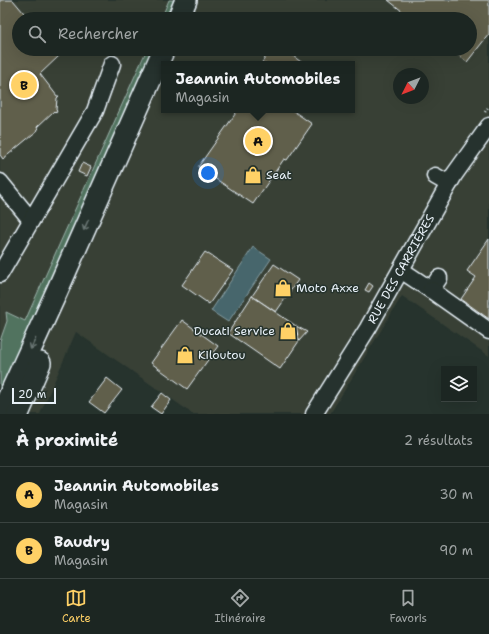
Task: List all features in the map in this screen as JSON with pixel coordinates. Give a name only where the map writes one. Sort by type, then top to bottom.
[{"type":"main road","points":[[181,12],[186,0]]},
{"type":"main road","points":[[194,12],[199,0]]},
{"type":"main road","points":[[1,414],[161,56]]},
{"type":"main road","points":[[18,414],[161,88]]},
{"type":"street","points":[[0,274],[95,111],[112,64]]},
{"type":"street","name":"RUE DES CARRIÈRES","points":[[314,414],[368,328],[393,275],[454,175],[489,126]]},
{"type":"street","points":[[435,176],[449,184]]},
{"type":"street","points":[[0,182],[31,220]]},
{"type":"street","points":[[393,275],[435,284],[489,331]]},
{"type":"shaded area","points":[[0,0],[489,0],[489,356],[402,296],[330,414],[193,414],[76,332],[40,414],[0,414]]},
{"type":"green space","points":[[169,0],[181,0],[176,12],[164,12]]},
{"type":"green space","points":[[144,56],[158,56],[0,409],[0,341],[7,321],[6,312],[25,321]]},
{"type":"water","points":[[253,247],[271,259],[228,322],[211,311]]},
{"type":"building","points":[[0,0],[13,0],[23,12],[12,12],[12,56],[59,56],[40,74],[57,96],[59,96],[57,98],[56,113],[54,111],[37,127],[38,130],[3,159],[0,155]]},
{"type":"building","points":[[388,0],[489,0],[489,34],[477,49],[477,12],[403,12]]},
{"type":"building","points":[[266,56],[293,56],[300,61],[263,61]]},
{"type":"building","points":[[459,56],[472,56],[467,62]]},
{"type":"building","points":[[236,113],[296,113],[312,124],[287,160],[284,159],[253,204],[198,167]]},
{"type":"building","points":[[82,163],[91,167],[87,176],[78,172]]},
{"type":"building","points":[[489,239],[489,319],[461,299],[476,277],[467,271]]},
{"type":"building","points":[[205,252],[233,270],[209,304],[182,285]]},
{"type":"building","points":[[274,264],[298,280],[276,312],[252,296]]},
{"type":"building","points":[[369,283],[373,286],[369,292],[365,290]]},
{"type":"building","points":[[252,296],[296,326],[299,341],[280,369],[228,333]]},
{"type":"building","name":"Kiloutou","points":[[182,320],[218,346],[187,389],[151,363]]},
{"type":"building","points":[[296,326],[307,332],[299,341]]},
{"type":"building","points":[[107,378],[122,390],[104,413],[89,402]]},
{"type":"building","points":[[162,393],[171,400],[161,414],[151,407]]},
{"type":"place","name":"Baudry","points":[[24,85]]},
{"type":"place","name":"Jeannin Automobiles","points":[[258,141]]},
{"type":"place","name":"Seat","points":[[253,175]]},
{"type":"place","name":"Moto Axxe","points":[[283,288]]},
{"type":"place","name":"Ducati Service","points":[[288,331]]},
{"type":"place","name":"Kiloutou","points":[[185,355]]}]
